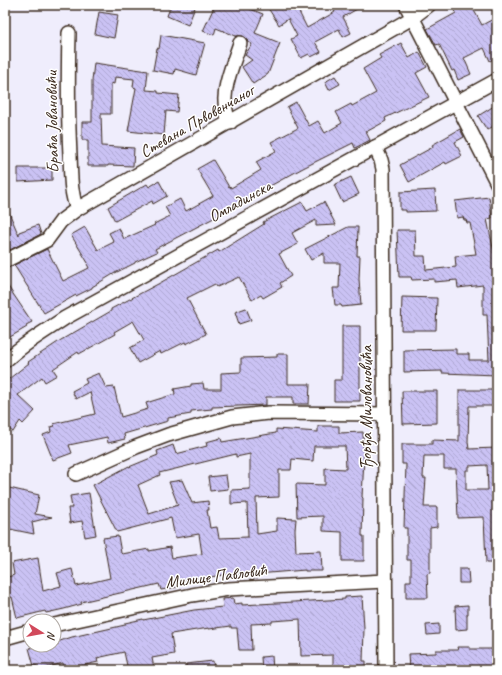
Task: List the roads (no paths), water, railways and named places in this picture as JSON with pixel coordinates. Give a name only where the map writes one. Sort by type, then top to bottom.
[{"type":"street","points":[[406,5],[497,183]]},
{"type":"street","name":"Стевана Првовенчаног","points":[[5,261],[47,240],[61,221],[77,209],[412,18],[429,5]]},
{"type":"street","name":"Браћа Јовановићи","points":[[70,33],[68,94],[69,134],[73,200],[77,209]]},
{"type":"street","points":[[230,123],[224,105],[225,91],[240,42]]},
{"type":"street","name":"Омладинска","points":[[5,361],[26,344],[65,318],[497,80]]},
{"type":"street","name":"Ђорђа Миловановића","points":[[375,147],[383,169],[386,670]]},
{"type":"street","points":[[76,474],[136,447],[168,435],[232,417],[269,413],[384,414]]},
{"type":"street","name":"Милице Павловић","points":[[62,623],[192,595],[228,589],[385,581]]},
{"type":"street","points":[[5,638],[22,633]]}]
